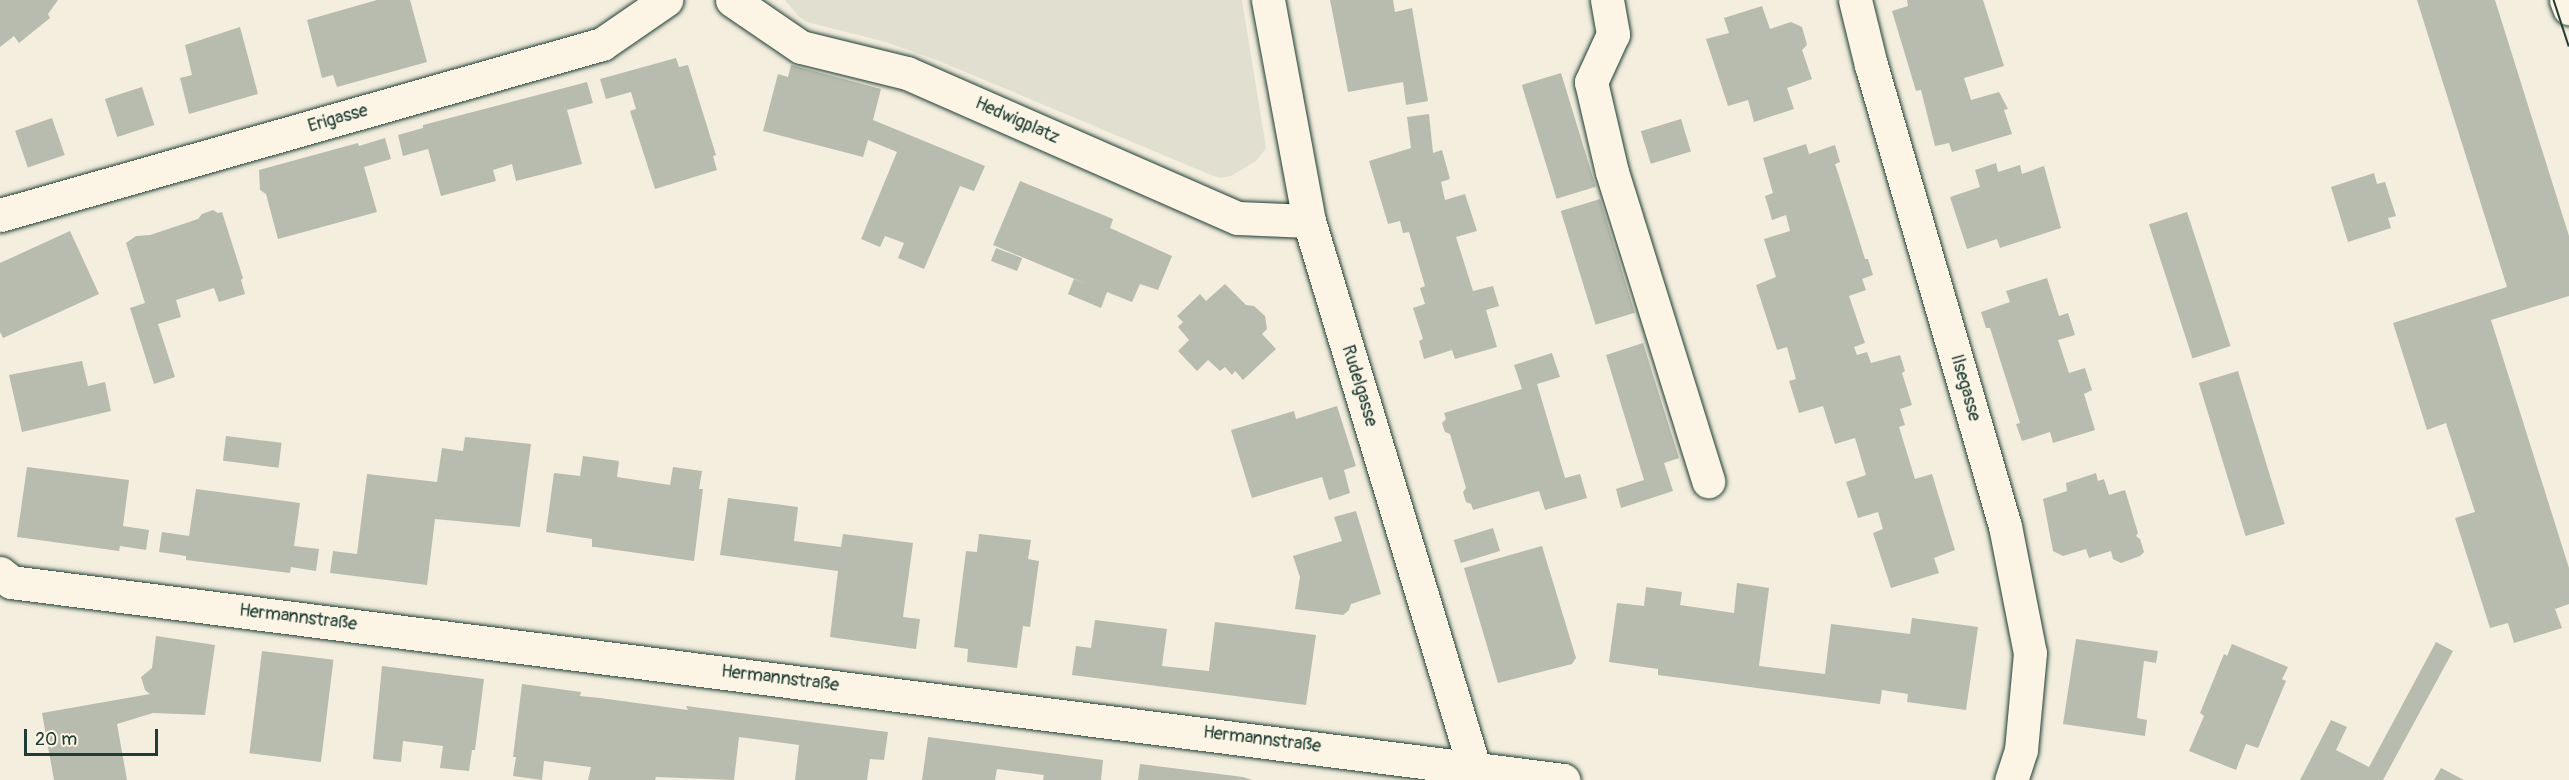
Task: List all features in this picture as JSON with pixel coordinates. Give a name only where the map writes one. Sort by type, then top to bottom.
[{"type":"street","name":"Erigasse","points":[[0,215],[602,44],[666,0]]},
{"type":"street","name":"Hedwigplatz","points":[[732,0],[801,47],[907,73],[1238,218],[1309,221]]},
{"type":"street","name":"Rudelgasse","points":[[1268,0],[1309,221],[1474,767]]},
{"type":"street","points":[[1606,0],[1613,34],[1591,81],[1612,172],[1708,481]]},
{"type":"street","name":"Ilsegasse","points":[[1855,0],[1871,66],[2007,538],[2030,654],[2021,750],[2011,780]]},
{"type":"street","points":[[2566,0],[2569,8]]},
{"type":"street","name":"Hermannstraße","points":[[0,573],[11,582],[1563,780]]},
{"type":"shaded area","points":[[785,0],[1242,0],[1266,148],[1256,161],[1231,176],[1221,178],[1211,175],[939,61],[886,42],[807,22],[799,17]]},
{"type":"building","points":[[0,0],[58,0],[48,14],[50,18],[19,43],[14,36],[0,47]]},
{"type":"building","points":[[377,0],[410,0],[427,62],[337,87],[333,75],[322,78],[307,20]]},
{"type":"building","points":[[1330,0],[1393,0],[1395,12],[1412,8],[1428,101],[1406,105],[1403,82],[1348,92]]},
{"type":"building","points":[[1907,0],[1983,0],[2004,66],[1964,78],[1971,100],[1999,92],[2008,109],[2004,110],[2012,134],[1952,152],[1949,143],[1935,146],[1921,90],[1916,91],[1892,11],[1908,6]]},
{"type":"building","points":[[2417,0],[2495,0],[2569,236],[2569,296],[2491,320],[2569,568],[2569,604],[2555,609],[2562,628],[2514,643],[2508,623],[2490,628],[2455,518],[2475,512],[2446,423],[2427,430],[2393,323],[2507,287]]},
{"type":"building","points":[[1762,6],[1770,29],[1791,22],[1802,27],[1807,45],[1802,50],[1812,79],[1787,88],[1794,109],[1754,122],[1748,100],[1728,106],[1706,39],[1729,33],[1724,18]]},
{"type":"building","points":[[240,27],[258,94],[189,114],[180,78],[192,75],[185,45]]},
{"type":"building","points":[[676,58],[679,67],[688,65],[716,155],[713,156],[717,170],[655,189],[630,111],[636,109],[631,92],[606,99],[600,79]]},
{"type":"building","points":[[791,65],[881,89],[873,120],[985,166],[974,191],[960,186],[924,269],[898,258],[904,243],[885,236],[880,247],[861,239],[897,152],[868,140],[863,157],[763,131],[778,74],[788,77]]},
{"type":"building","points":[[1561,73],[1596,187],[1557,199],[1522,85]]},
{"type":"building","points":[[587,82],[593,103],[567,110],[582,164],[516,181],[512,164],[493,170],[496,181],[441,196],[428,149],[403,156],[398,135],[423,128],[423,125]]},
{"type":"building","points":[[142,87],[154,125],[117,137],[105,99]]},
{"type":"building","points":[[1429,114],[1433,153],[1442,150],[1450,179],[1441,182],[1445,200],[1465,194],[1477,231],[1456,237],[1473,291],[1493,286],[1499,306],[1486,310],[1497,347],[1455,359],[1452,350],[1424,359],[1419,341],[1423,339],[1413,308],[1425,304],[1420,288],[1425,286],[1409,232],[1403,233],[1400,221],[1388,224],[1369,161],[1411,148],[1407,117]]},
{"type":"building","points":[[52,118],[65,155],[28,168],[15,131]]},
{"type":"building","points":[[1681,119],[1691,152],[1651,164],[1641,131]]},
{"type":"building","points":[[385,138],[391,159],[364,167],[377,212],[278,239],[266,194],[260,190],[259,170],[358,143],[359,146]]},
{"type":"building","points":[[1806,144],[1809,154],[1835,145],[1840,162],[1835,164],[1865,259],[1868,259],[1873,275],[1862,279],[1866,290],[1849,296],[1865,343],[1854,347],[1857,355],[1867,352],[1871,363],[1900,355],[1905,371],[1902,373],[1912,405],[1900,409],[1905,425],[1899,427],[1915,479],[1932,474],[1955,550],[1934,558],[1939,573],[1891,588],[1873,533],[1883,529],[1878,512],[1858,518],[1846,482],[1866,475],[1855,438],[1835,444],[1823,406],[1799,413],[1789,381],[1796,379],[1787,347],[1777,350],[1756,285],[1776,277],[1764,239],[1790,231],[1786,215],[1772,220],[1765,196],[1773,193],[1763,158]]},
{"type":"building","points":[[1996,163],[1998,172],[2020,165],[2022,174],[2044,166],[2061,228],[2000,248],[1997,239],[1967,249],[1950,197],[1980,187],[1975,170]]},
{"type":"building","points":[[2374,173],[2377,184],[2385,182],[2396,216],[2388,218],[2391,228],[2348,242],[2331,187]]},
{"type":"building","points":[[1020,181],[1113,219],[1110,228],[1172,256],[1158,290],[1140,284],[1132,302],[1107,292],[1101,308],[1068,294],[1074,279],[1089,285],[993,245]]},
{"type":"building","points":[[1600,199],[1635,313],[1596,325],[1561,211]]},
{"type":"building","points":[[213,210],[218,213],[222,212],[243,278],[241,280],[245,294],[219,302],[214,288],[176,300],[181,317],[158,324],[175,377],[154,384],[130,308],[145,303],[126,243],[136,236],[150,235],[198,219],[202,214]]},
{"type":"building","points":[[2187,212],[2231,346],[2193,358],[2149,224]]},
{"type":"building","points":[[70,231],[99,294],[3,338],[0,332],[0,263]]},
{"type":"building","points":[[996,248],[1022,258],[1017,271],[991,261]]},
{"type":"building","points":[[2047,278],[2059,316],[2068,313],[2075,335],[2058,340],[2069,373],[2085,368],[2092,390],[2084,394],[2095,430],[2053,443],[2050,432],[2022,441],[2016,424],[2020,423],[1990,328],[1986,328],[1981,312],[2010,302],[2006,291]]},
{"type":"building","points":[[1225,284],[1246,305],[1254,306],[1265,316],[1267,329],[1262,334],[1276,349],[1243,380],[1235,371],[1232,375],[1225,367],[1220,371],[1208,360],[1197,371],[1178,351],[1189,340],[1178,327],[1183,322],[1177,316],[1200,294],[1206,301]]},
{"type":"building","points":[[1643,343],[1679,458],[1664,463],[1673,491],[1621,508],[1616,489],[1644,480],[1606,355]]},
{"type":"building","points":[[1552,353],[1560,377],[1537,384],[1565,478],[1580,474],[1587,498],[1545,510],[1539,491],[1473,510],[1471,504],[1466,502],[1463,492],[1466,488],[1450,434],[1445,432],[1442,423],[1446,419],[1444,413],[1522,389],[1514,365]]},
{"type":"building","points":[[82,361],[88,386],[105,382],[111,411],[22,432],[9,375]]},
{"type":"building","points":[[2238,371],[2285,524],[2246,536],[2199,383]]},
{"type":"building","points":[[1337,406],[1356,466],[1344,470],[1350,493],[1329,500],[1322,477],[1252,498],[1231,430],[1294,411],[1296,419]]},
{"type":"building","points":[[226,436],[282,443],[279,468],[223,461]]},
{"type":"building","points":[[465,437],[531,444],[520,527],[435,519],[427,585],[330,573],[333,551],[357,554],[367,474],[437,482],[442,448],[463,451]]},
{"type":"building","points":[[583,456],[619,461],[617,477],[670,485],[673,467],[702,471],[699,489],[703,489],[694,561],[592,547],[592,539],[546,532],[554,473],[580,476]]},
{"type":"building","points":[[27,467],[129,480],[123,526],[149,530],[146,550],[120,546],[119,551],[17,537]]},
{"type":"building","points":[[2096,473],[2098,481],[2104,479],[2109,495],[2125,490],[2138,533],[2136,536],[2140,539],[2144,552],[2140,556],[2121,563],[2113,559],[2111,551],[2089,558],[2086,549],[2063,556],[2053,551],[2043,499],[2067,491],[2066,483]]},
{"type":"building","points":[[196,489],[300,503],[294,546],[319,549],[316,571],[291,567],[290,573],[186,560],[186,556],[159,552],[162,532],[189,536]]},
{"type":"building","points":[[728,498],[798,507],[794,541],[841,547],[843,534],[913,543],[903,617],[920,619],[916,649],[830,637],[838,571],[720,555]]},
{"type":"building","points":[[1356,511],[1381,594],[1351,604],[1349,610],[1343,615],[1295,609],[1300,577],[1293,556],[1342,541],[1334,517]]},
{"type":"building","points":[[1493,528],[1500,551],[1461,563],[1454,540]]},
{"type":"building","points":[[979,534],[1031,540],[1028,559],[1039,561],[1030,627],[1023,626],[1017,668],[967,662],[968,649],[954,647],[966,551],[977,552]]},
{"type":"building","points":[[1542,546],[1576,658],[1572,664],[1498,683],[1464,568]]},
{"type":"building","points":[[1737,583],[1769,588],[1759,666],[1825,674],[1831,624],[1910,634],[1912,618],[1978,627],[1966,710],[1907,702],[1908,694],[1882,690],[1880,704],[1658,675],[1658,669],[1609,662],[1617,603],[1644,606],[1646,587],[1682,592],[1680,605],[1734,613]]},
{"type":"building","points":[[1095,620],[1167,629],[1162,666],[1209,671],[1215,622],[1316,635],[1306,705],[1072,675],[1076,646],[1091,648]]},
{"type":"building","points":[[156,636],[215,645],[205,715],[153,713],[117,724],[127,780],[54,780],[42,713],[150,694],[145,690],[141,677],[152,668]]},
{"type":"building","points":[[2076,639],[2158,651],[2156,663],[2144,661],[2137,718],[2147,720],[2145,736],[2063,724]]},
{"type":"building","points":[[2436,642],[2453,651],[2383,780],[2300,780],[2331,720],[2347,727],[2336,750],[2369,767]]},
{"type":"building","points":[[2232,644],[2288,667],[2282,679],[2286,681],[2258,748],[2246,744],[2236,770],[2189,751],[2204,716],[2200,713],[2224,654],[2227,656]]},
{"type":"building","points":[[262,651],[333,660],[321,762],[249,753]]},
{"type":"building","points":[[382,666],[484,679],[475,750],[472,750],[469,771],[440,768],[443,746],[403,741],[401,762],[373,759]]},
{"type":"building","points":[[522,684],[581,692],[580,696],[688,710],[686,706],[888,732],[884,760],[870,759],[867,780],[795,780],[799,745],[739,737],[734,780],[656,777],[655,780],[588,780],[591,767],[544,761],[542,780],[513,776],[516,757],[513,757]]},
{"type":"building","points":[[928,737],[1103,760],[1101,780],[1043,780],[1044,775],[997,769],[995,780],[922,780]]},
{"type":"building","points":[[1140,764],[1243,777],[1252,780],[1138,780]]},
{"type":"building","points":[[2441,768],[2464,780],[2434,780]]},
{"type":"tram line","points":[[2554,0],[2569,46]]}]
